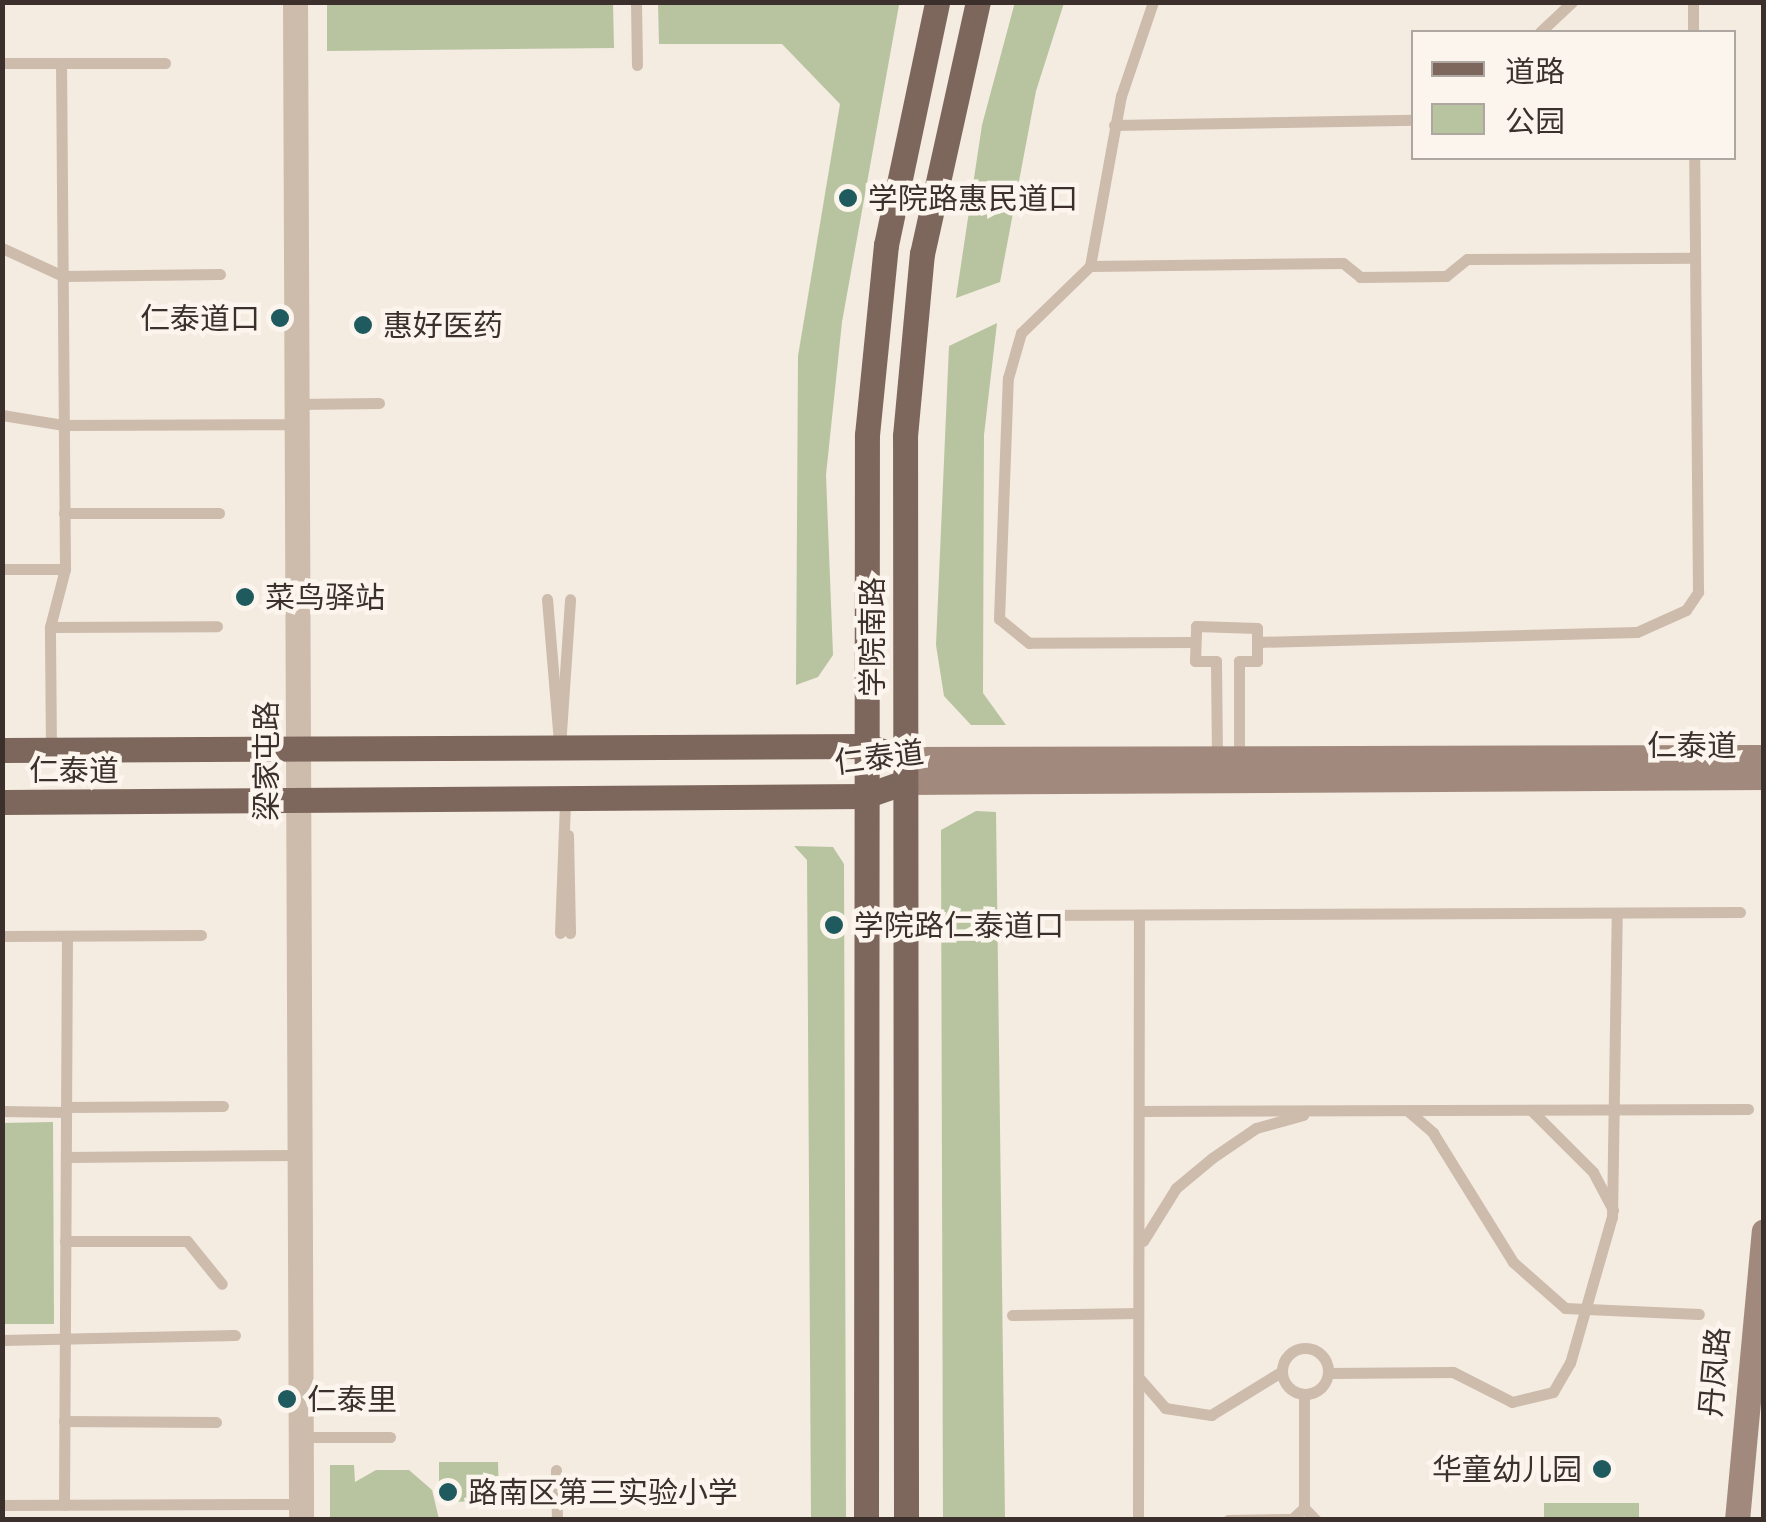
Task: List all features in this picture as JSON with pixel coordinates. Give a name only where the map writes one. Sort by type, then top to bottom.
[{"type":"main road","name":"学院南路","points":[[866,1520],[866,796],[872,369],[890,226],[937,2]]},
{"type":"main road","name":"学院南路","points":[[906,1520],[908,379],[928,222],[978,2]]},
{"type":"main road","name":"仁泰道","points":[[2,750],[868,746],[905,770],[1764,777]]},
{"type":"main road","name":"仁泰道","points":[[2,802],[866,796],[905,770],[1228,758],[1764,757]]},
{"type":"main road","name":"丹凤路","points":[[1737,1520],[1764,1231]]},
{"type":"street","name":"梁家屯路","points":[[295,2],[301,1512]]},
{"type":"lane","points":[[636,2],[637,65]]},
{"type":"lane","points":[[1154,2],[1114,125],[1090,266],[1020,333],[1008,378],[999,619],[1029,643],[1196,642]]},
{"type":"lane","points":[[1542,30],[1572,2]]},
{"type":"lane","points":[[1693,2],[1693,30]]},
{"type":"lane","points":[[2,63],[165,63]]},
{"type":"lane","points":[[52,750],[50,627],[65,569],[61,63]]},
{"type":"lane","points":[[1114,125],[1411,120]]},
{"type":"lane","points":[[1258,642],[1637,632],[1686,610],[1698,592],[1694,160]]},
{"type":"lane","points":[[2,248],[62,276],[220,274]]},
{"type":"lane","points":[[1090,266],[1344,262],[1360,277],[1446,276],[1468,259],[1695,258]]},
{"type":"lane","points":[[2,415],[64,425],[297,414],[380,403]]},
{"type":"lane","points":[[64,513],[219,513]]},
{"type":"lane","points":[[2,570],[65,569]]},
{"type":"lane","points":[[547,599],[560,747]]},
{"type":"lane","points":[[560,747],[570,599]]},
{"type":"lane","points":[[50,627],[217,626]]},
{"type":"lane","points":[[1196,626],[1257,628],[1258,661],[1195,660],[1196,642],[1196,626]]},
{"type":"lane","points":[[1216,661],[1228,758]]},
{"type":"lane","points":[[1228,758],[1239,661]]},
{"type":"lane","points":[[565,801],[565,934]]},
{"type":"lane","points":[[1032,915],[1740,912]]},
{"type":"lane","points":[[1304,1394],[1328,1373],[1453,1372],[1512,1402],[1534,1402],[1570,1364],[1612,1210],[1618,1110],[1618,914]]},
{"type":"lane","points":[[1138,1520],[1139,915]]},
{"type":"lane","points":[[2,936],[202,934]]},
{"type":"lane","points":[[64,1505],[67,936]]},
{"type":"lane","points":[[2,1112],[224,1106]]},
{"type":"lane","points":[[1139,1111],[1748,1108]]},
{"type":"lane","points":[[1408,1110],[1433,1133],[1512,1262],[1565,1308],[1586,1314],[1699,1314]]},
{"type":"lane","points":[[1531,1110],[1593,1172],[1612,1210]]},
{"type":"lane","points":[[1139,1254],[1150,1220],[1212,1158],[1256,1128],[1315,1111]]},
{"type":"lane","points":[[66,1157],[300,1156]]},
{"type":"lane","points":[[65,1241],[187,1242],[222,1284]]},
{"type":"lane","points":[[1012,1315],[1138,1313]]},
{"type":"lane","points":[[2,1340],[235,1335]]},
{"type":"lane","points":[[1138,1376],[1165,1408],[1211,1415],[1282,1372],[1286,1358],[1306,1348],[1320,1353],[1328,1373]]},
{"type":"lane","points":[[1282,1372],[1304,1394],[1304,1508],[1316,1520]]},
{"type":"lane","points":[[64,1422],[216,1422]]},
{"type":"lane","points":[[301,1437],[390,1438]]},
{"type":"lane","points":[[556,1470],[557,1520]]},
{"type":"lane","points":[[2,1506],[301,1512]]},
{"type":"lane","points":[[1228,1520],[1291,1519],[1304,1508]]},
{"type":"green space","points":[[1015,2],[1064,3],[1036,91],[1000,282],[956,298],[982,125]]},
{"type":"green space","points":[[327,3],[613,3],[614,48],[327,51]]},
{"type":"green space","points":[[658,3],[899,5],[842,322],[826,475],[833,655],[818,677],[796,685],[798,356],[840,104],[782,44],[659,44]]},
{"type":"green space","points":[[997,323],[984,435],[983,693],[1006,725],[971,725],[944,696],[936,645],[949,346]]},
{"type":"green space","points":[[976,811],[996,812],[1005,1519],[943,1520],[941,830]]},
{"type":"green space","points":[[794,846],[833,847],[844,864],[846,1519],[811,1519],[807,860]]},
{"type":"green space","points":[[53,1122],[54,1324],[3,1324],[3,1123]]},
{"type":"green space","points":[[439,1462],[498,1462],[499,1501],[439,1502]]},
{"type":"green space","points":[[330,1465],[354,1465],[355,1482],[376,1470],[409,1470],[432,1490],[439,1519],[330,1519]]},
{"type":"green space","points":[[1544,1503],[1639,1503],[1639,1519],[1544,1519]]},
{"type":"place","name":"学院路惠民道口","points":[[848,198]]},
{"type":"place","name":"仁泰道口","points":[[280,318]]},
{"type":"place","name":"惠好医药","points":[[363,325]]},
{"type":"place","name":"菜鸟驿站","points":[[245,597]]},
{"type":"place","name":"学院路仁泰道口","points":[[834,925]]},
{"type":"place","name":"仁泰里","points":[[287,1399]]},
{"type":"place","name":"华童幼儿园","points":[[1602,1469]]},
{"type":"place","name":"路南区第三实验小学","points":[[448,1492]]}]
